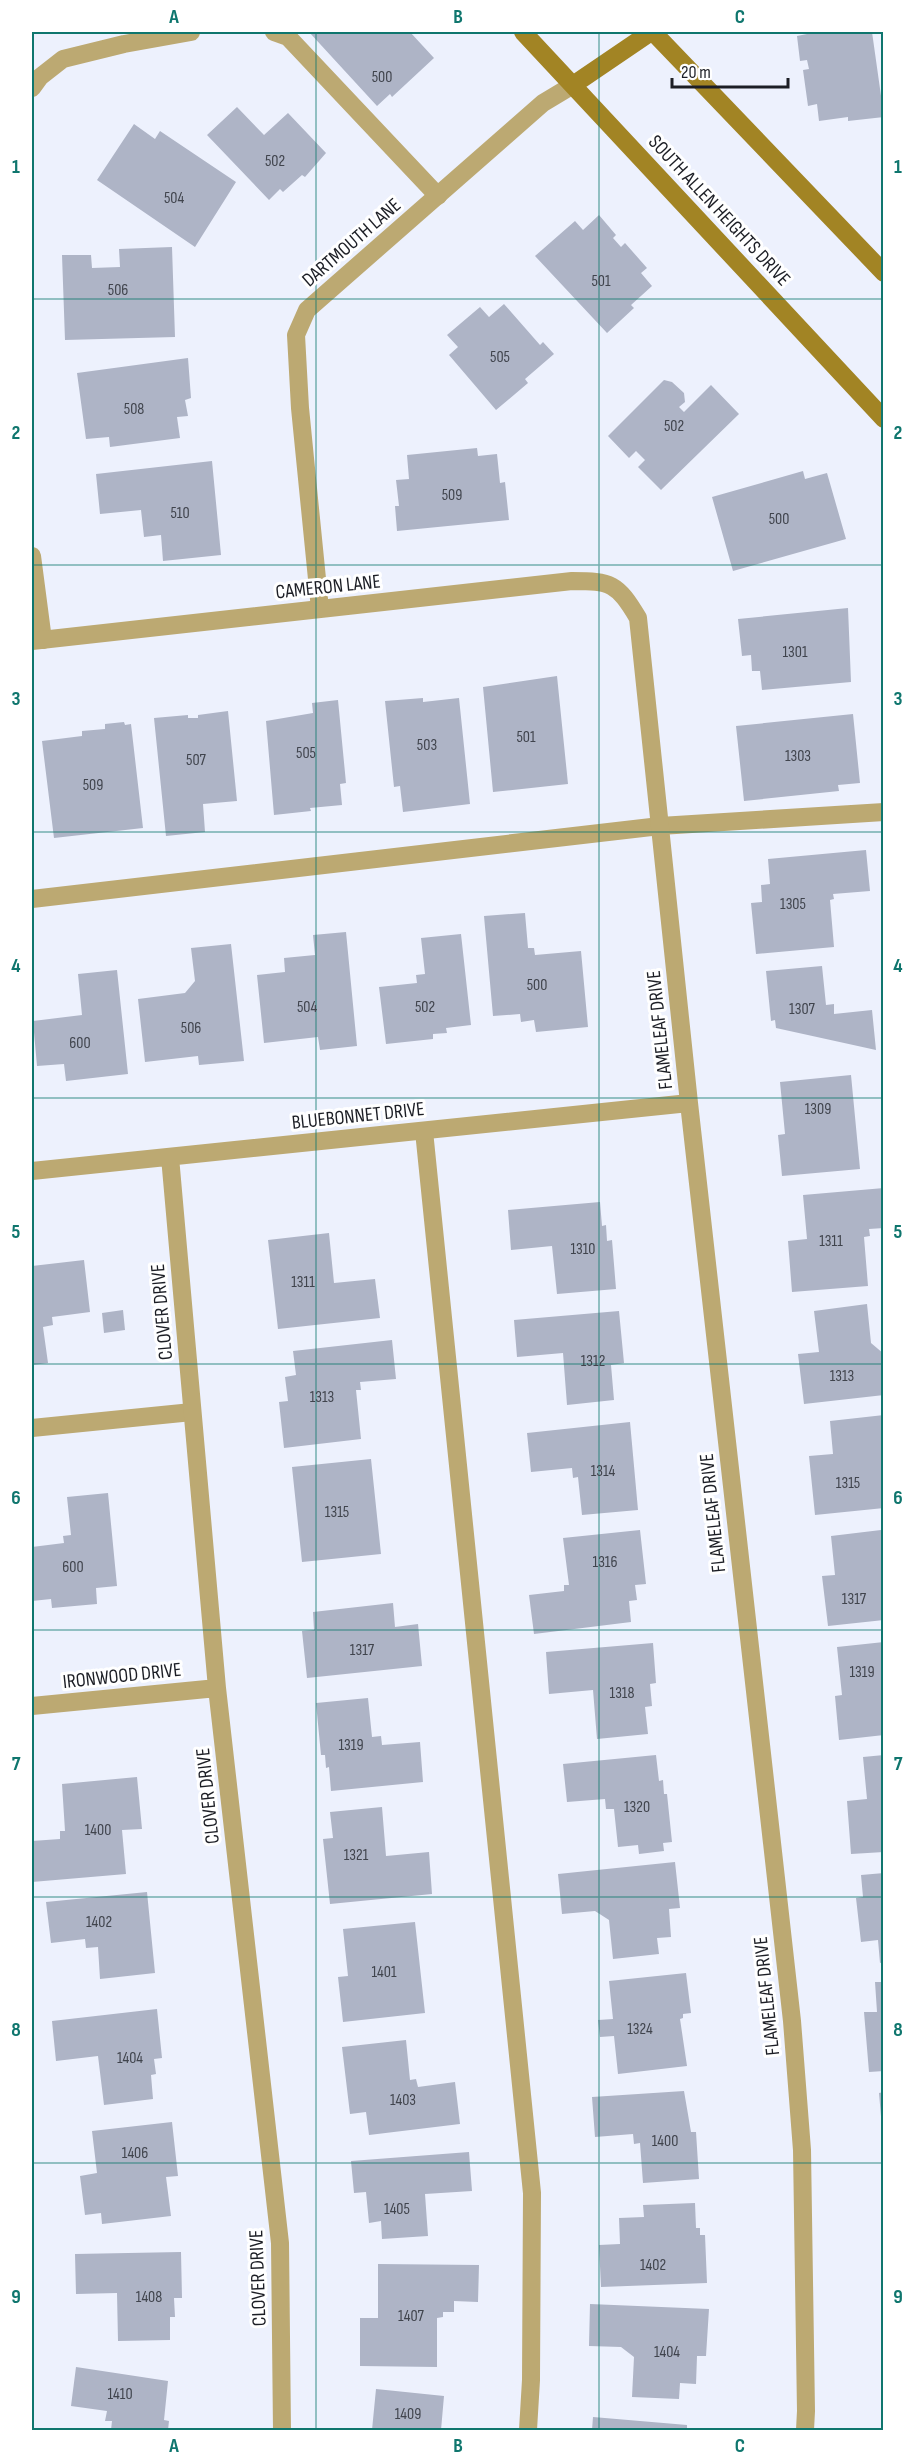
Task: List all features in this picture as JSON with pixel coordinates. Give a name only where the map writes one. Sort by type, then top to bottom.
[{"type":"main road","name":"SOUTH ALLEN HEIGHTS DRIVE","points":[[524,32],[884,419]]},
{"type":"main road","points":[[573,85],[652,32],[884,273]]},
{"type":"street","points":[[32,88],[40,77],[63,59],[124,44],[191,32]]},
{"type":"street","points":[[274,32],[288,37],[438,196]]},
{"type":"street","name":"DARTMOUTH LANE","points":[[320,609],[300,408],[296,335],[307,310],[543,103],[573,85]]},
{"type":"street","points":[[32,556],[37,640]]},
{"type":"street","name":"CAMERON LANE","points":[[37,640],[572,581],[604,581],[624,596]]},
{"type":"street","name":"FLAMELEAF DRIVE","points":[[624,596],[638,618],[689,1103],[792,2021],[802,2150],[805,2430]]},
{"type":"street","points":[[32,899],[660,826],[884,812]]},
{"type":"street","name":"BLUEBONNET DRIVE","points":[[32,1171],[689,1103]]},
{"type":"street","points":[[424,1131],[532,2193],[531,2380],[528,2430]]},
{"type":"street","name":"CLOVER DRIVE","points":[[170,1157],[218,1688],[280,2243],[282,2430]]},
{"type":"street","points":[[32,1428],[192,1412]]},
{"type":"street","name":"IRONWOOD DRIVE","points":[[32,1706],[218,1688]]},
{"type":"building","points":[[309,32],[410,32],[434,58],[392,97],[390,94],[377,106]]},
{"type":"building","points":[[817,32],[872,32],[884,117],[848,121],[848,117],[819,121],[817,104],[808,106],[803,70],[809,69],[807,60],[800,61],[797,36]]},
{"type":"building","points":[[237,107],[264,135],[288,113],[326,153],[305,177],[302,175],[283,192],[280,189],[269,200],[207,135]]},
{"type":"building","points":[[134,124],[155,139],[160,131],[236,182],[195,247],[97,180]]},
{"type":"building","points":[[599,215],[616,235],[613,238],[621,247],[625,243],[647,268],[641,273],[652,286],[631,305],[634,308],[607,333],[535,256],[575,221],[583,230]]},
{"type":"building","points":[[172,247],[175,337],[65,340],[62,255],[91,255],[92,268],[120,267],[119,249]]},
{"type":"building","points":[[504,304],[540,345],[543,342],[554,354],[525,379],[528,383],[496,410],[449,355],[458,347],[447,335],[480,307],[489,317]]},
{"type":"building","points":[[188,358],[191,398],[185,400],[188,416],[177,417],[180,438],[110,447],[109,437],[86,439],[77,373]]},
{"type":"building","points":[[664,380],[672,382],[684,393],[685,402],[679,407],[684,412],[711,385],[739,414],[661,490],[638,467],[645,460],[636,451],[629,458],[608,436]]},
{"type":"building","points":[[477,448],[478,456],[497,454],[500,483],[505,482],[509,520],[397,531],[395,506],[399,506],[396,480],[409,479],[407,455]]},
{"type":"building","points":[[212,461],[221,555],[163,561],[161,535],[144,537],[141,510],[100,514],[96,474]]},
{"type":"building","points":[[803,471],[805,479],[827,473],[846,539],[733,571],[712,497]]},
{"type":"building","points":[[848,608],[851,682],[762,690],[760,671],[752,671],[751,655],[742,656],[738,619]]},
{"type":"building","points":[[557,676],[568,784],[493,792],[483,687]]},
{"type":"building","points":[[423,698],[423,702],[459,698],[470,804],[403,812],[400,786],[394,787],[385,701]]},
{"type":"building","points":[[338,700],[346,783],[340,784],[342,805],[274,815],[266,721],[313,713],[312,703]]},
{"type":"building","points":[[228,711],[237,801],[203,804],[205,832],[166,836],[154,718],[188,715],[188,718],[198,718],[198,715]]},
{"type":"building","points":[[853,714],[860,783],[838,785],[839,791],[744,801],[736,726]]},
{"type":"building","points":[[124,722],[125,725],[131,724],[143,828],[54,838],[42,741],[82,736],[82,731],[105,729],[105,724]]},
{"type":"building","points":[[866,850],[870,891],[833,894],[834,899],[830,900],[834,947],[756,954],[751,903],[762,902],[761,885],[770,884],[768,859]]},
{"type":"building","points":[[525,913],[528,948],[534,948],[535,955],[581,951],[588,1027],[536,1032],[534,1020],[521,1022],[520,1014],[493,1016],[484,916]]},
{"type":"building","points":[[346,932],[357,1046],[320,1050],[318,1037],[264,1043],[257,975],[285,972],[284,958],[315,955],[313,935]]},
{"type":"building","points":[[461,934],[471,1025],[446,1028],[447,1033],[433,1034],[433,1039],[386,1044],[379,987],[417,983],[416,975],[425,974],[421,938]]},
{"type":"building","points":[[231,944],[244,1061],[199,1065],[198,1056],[145,1062],[138,999],[185,993],[195,981],[191,948]]},
{"type":"building","points":[[822,966],[826,1005],[834,1004],[834,1014],[872,1010],[876,1050],[776,1028],[775,1020],[771,1021],[766,971]]},
{"type":"building","points":[[117,970],[128,1074],[66,1081],[64,1064],[37,1066],[33,1021],[82,1015],[78,974]]},
{"type":"building","points":[[851,1075],[860,1169],[782,1176],[778,1135],[785,1134],[780,1082]]},
{"type":"building","points":[[884,1188],[884,1228],[869,1229],[870,1236],[864,1237],[868,1286],[792,1292],[788,1241],[807,1239],[803,1195]]},
{"type":"building","points":[[600,1202],[602,1226],[606,1225],[607,1241],[612,1240],[616,1289],[557,1294],[552,1246],[511,1250],[508,1210]]},
{"type":"building","points":[[329,1233],[334,1283],[375,1279],[380,1318],[278,1329],[268,1240]]},
{"type":"building","points":[[84,1260],[90,1312],[52,1317],[53,1325],[43,1327],[48,1363],[32,1365],[32,1266]]},
{"type":"building","points":[[867,1304],[871,1343],[884,1354],[884,1395],[804,1404],[798,1354],[819,1352],[814,1311]]},
{"type":"building","points":[[123,1310],[125,1330],[104,1333],[102,1313]]},
{"type":"building","points":[[619,1311],[624,1363],[611,1365],[614,1400],[567,1405],[563,1353],[517,1357],[514,1320]]},
{"type":"building","points":[[392,1340],[396,1379],[360,1382],[361,1390],[356,1390],[361,1439],[284,1448],[279,1402],[288,1401],[285,1377],[296,1375],[293,1351]]},
{"type":"building","points":[[884,1415],[884,1508],[815,1515],[809,1456],[833,1454],[830,1421]]},
{"type":"building","points":[[630,1422],[638,1510],[582,1515],[578,1477],[573,1478],[572,1468],[531,1472],[527,1433]]},
{"type":"building","points":[[371,1459],[381,1554],[302,1562],[292,1467]]},
{"type":"building","points":[[108,1493],[117,1586],[96,1588],[97,1604],[52,1608],[51,1599],[32,1601],[32,1547],[64,1543],[63,1536],[71,1535],[67,1497]]},
{"type":"building","points":[[640,1530],[646,1584],[635,1585],[637,1600],[629,1601],[631,1622],[534,1634],[529,1595],[564,1591],[564,1585],[569,1585],[563,1538]]},
{"type":"building","points":[[881,1530],[884,1555],[884,1620],[828,1626],[822,1576],[835,1575],[831,1536]]},
{"type":"building","points":[[393,1603],[395,1627],[418,1624],[422,1666],[307,1678],[302,1631],[314,1630],[313,1612]]},
{"type":"building","points":[[884,1642],[884,1735],[839,1740],[835,1696],[842,1695],[837,1647]]},
{"type":"building","points":[[653,1643],[656,1683],[650,1684],[652,1706],[645,1707],[648,1734],[597,1739],[593,1690],[549,1694],[546,1652]]},
{"type":"building","points":[[368,1698],[372,1737],[381,1736],[382,1745],[420,1742],[423,1782],[331,1791],[329,1767],[326,1768],[325,1755],[321,1755],[316,1703]]},
{"type":"building","points":[[656,1755],[659,1781],[663,1780],[664,1794],[667,1794],[672,1842],[663,1843],[664,1851],[639,1854],[638,1845],[618,1847],[614,1809],[606,1809],[605,1799],[567,1802],[563,1764]]},
{"type":"building","points":[[884,1755],[884,1852],[851,1854],[847,1801],[867,1799],[863,1757]]},
{"type":"building","points":[[137,1777],[142,1829],[122,1830],[126,1874],[32,1882],[32,1841],[60,1839],[60,1831],[65,1831],[62,1784]]},
{"type":"building","points":[[382,1807],[386,1856],[429,1852],[432,1894],[330,1904],[323,1839],[333,1838],[330,1812]]},
{"type":"building","points":[[675,1862],[680,1908],[669,1909],[671,1937],[657,1938],[659,1954],[613,1959],[609,1920],[595,1911],[562,1914],[558,1874]]},
{"type":"building","points":[[884,1873],[884,1962],[880,1963],[878,1940],[861,1942],[856,1898],[863,1897],[861,1875]]},
{"type":"building","points":[[147,1892],[155,1973],[100,1979],[98,1947],[86,1948],[85,1939],[51,1943],[46,1902]]},
{"type":"building","points":[[415,1922],[425,2013],[343,2022],[338,1977],[348,1976],[343,1929]]},
{"type":"building","points":[[686,1973],[691,2013],[683,2014],[683,2018],[680,2019],[687,2066],[618,2074],[614,2036],[600,2037],[598,2020],[613,2019],[609,1981]]},
{"type":"building","points":[[875,1982],[884,1982],[884,2071],[869,2072],[864,2012],[877,2012]]},
{"type":"building","points":[[157,2009],[162,2058],[154,2059],[156,2074],[151,2075],[153,2099],[104,2105],[98,2056],[56,2061],[52,2021]]},
{"type":"building","points":[[406,2040],[410,2080],[416,2079],[418,2087],[455,2082],[460,2124],[369,2135],[366,2112],[350,2114],[342,2047]]},
{"type":"building","points":[[684,2091],[691,2132],[696,2132],[699,2179],[643,2183],[640,2143],[634,2144],[633,2134],[595,2137],[592,2097]]},
{"type":"building","points":[[884,2092],[884,2128],[882,2128],[879,2093]]},
{"type":"building","points":[[172,2122],[178,2176],[166,2177],[171,2216],[102,2224],[101,2213],[85,2215],[80,2176],[97,2173],[92,2131]]},
{"type":"building","points":[[469,2152],[472,2191],[425,2194],[428,2236],[382,2239],[381,2221],[369,2223],[366,2192],[354,2193],[351,2161]]},
{"type":"building","points":[[695,2203],[696,2228],[700,2228],[700,2235],[705,2235],[707,2283],[601,2287],[599,2245],[620,2244],[619,2218],[644,2217],[643,2205]]},
{"type":"building","points":[[181,2252],[182,2298],[174,2298],[175,2317],[170,2317],[170,2340],[118,2341],[117,2293],[76,2294],[75,2254]]},
{"type":"building","points":[[378,2264],[479,2265],[478,2302],[454,2301],[454,2312],[443,2312],[443,2317],[437,2318],[437,2367],[360,2366],[360,2318],[378,2318]]},
{"type":"building","points":[[590,2304],[709,2309],[706,2356],[697,2356],[696,2384],[680,2383],[679,2399],[632,2397],[634,2357],[621,2347],[589,2346]]},
{"type":"building","points":[[76,2367],[168,2381],[164,2420],[169,2421],[168,2430],[111,2430],[112,2421],[105,2421],[107,2411],[71,2406]]},
{"type":"building","points":[[376,2389],[444,2396],[441,2430],[372,2430]]},
{"type":"building","points":[[593,2417],[687,2425],[687,2430],[592,2430]]}]
